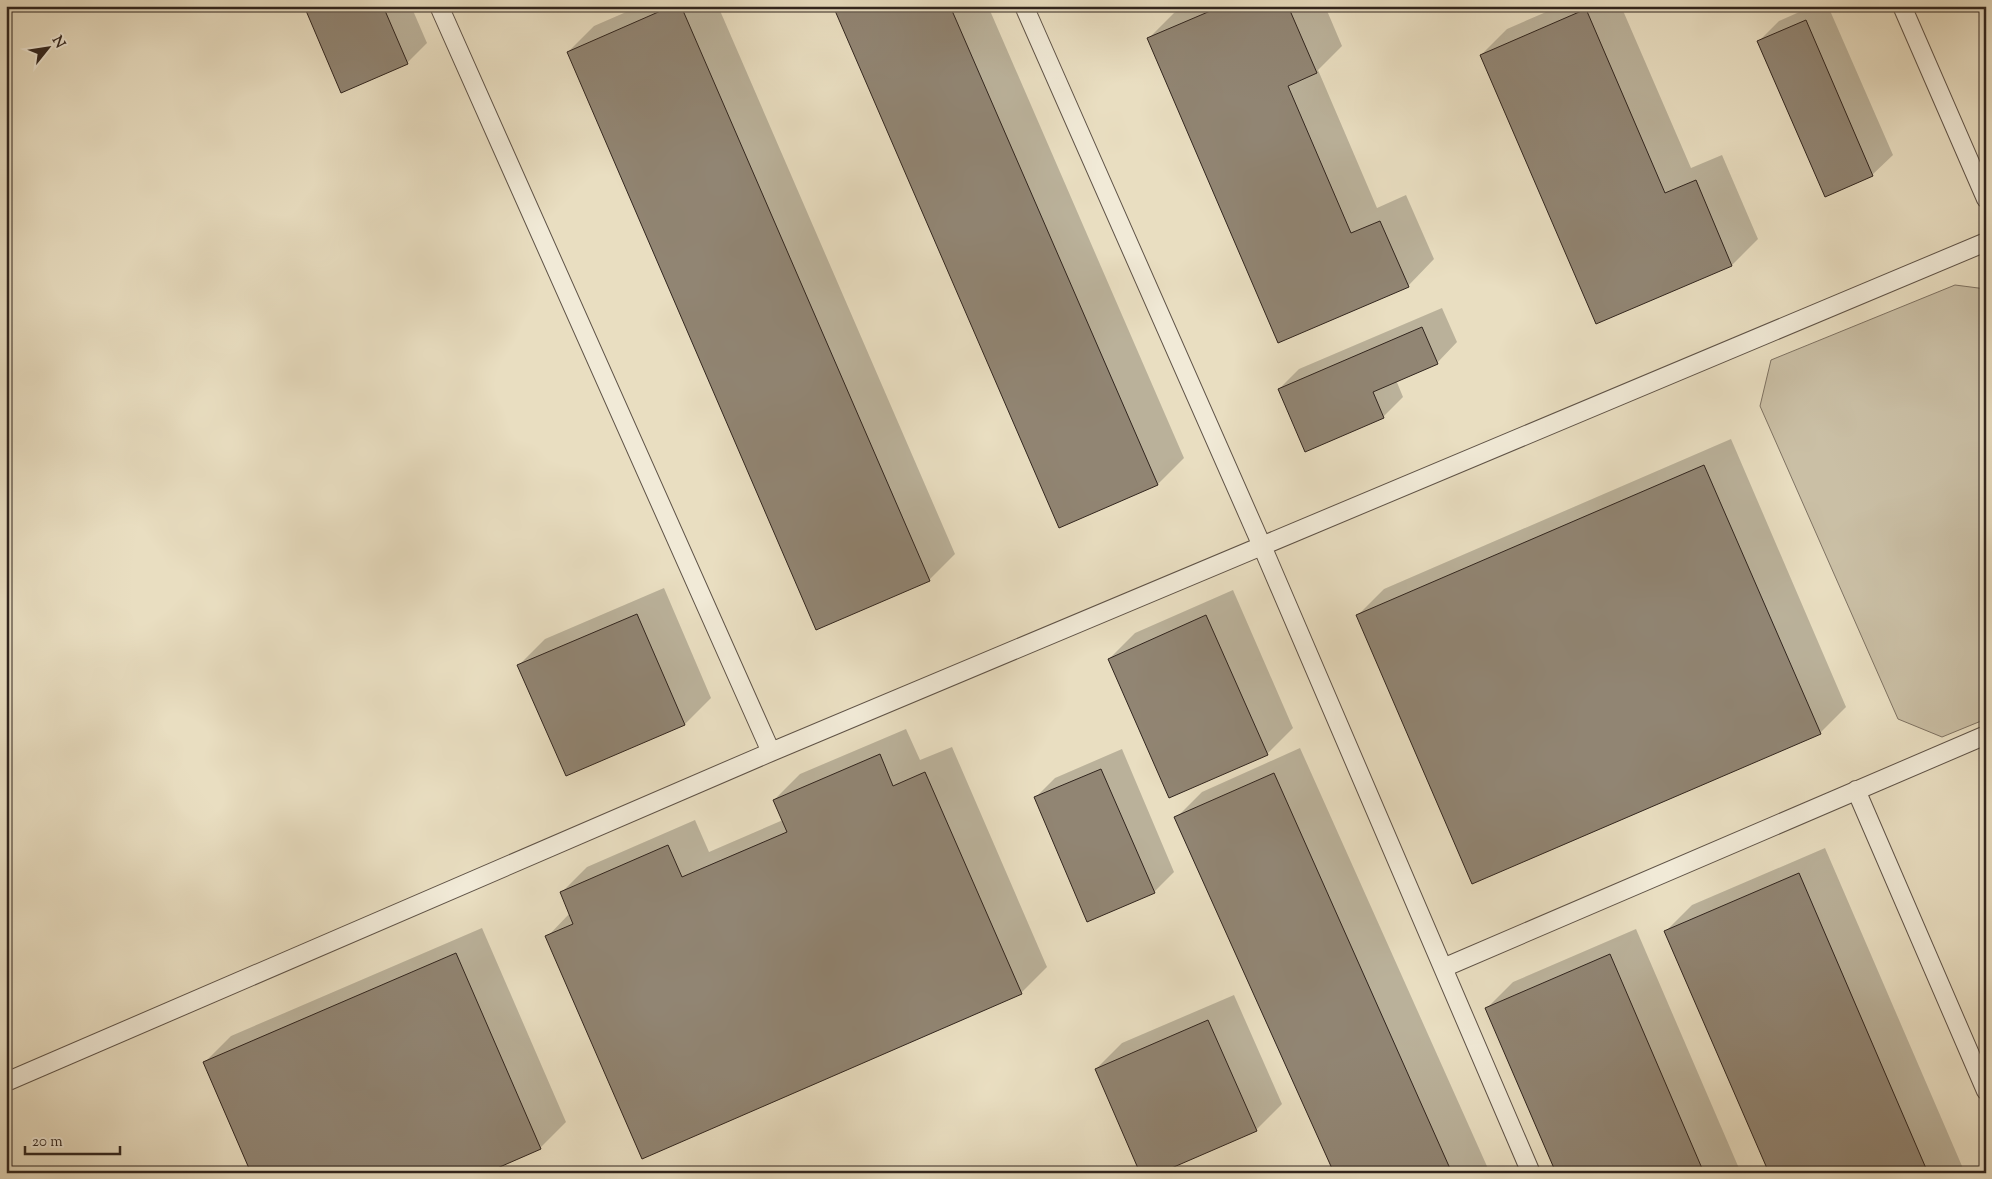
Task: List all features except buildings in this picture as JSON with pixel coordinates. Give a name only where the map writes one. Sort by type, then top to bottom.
[{"type":"lane","points":[[439,6],[771,752]]},
{"type":"lane","points":[[1024,6],[1262,546],[1531,1173]]},
{"type":"lane","points":[[1902,6],[1986,199]]},
{"type":"lane","points":[[6,1082],[771,752],[1986,242]]},
{"type":"lane","points":[[1443,968],[1986,735]]},
{"type":"lane","points":[[1856,790],[1986,1091]]},
{"type":"shaded area","points":[[1955,285],[1986,289],[1986,719],[1942,737],[1898,719],[1760,406],[1771,360]]}]
